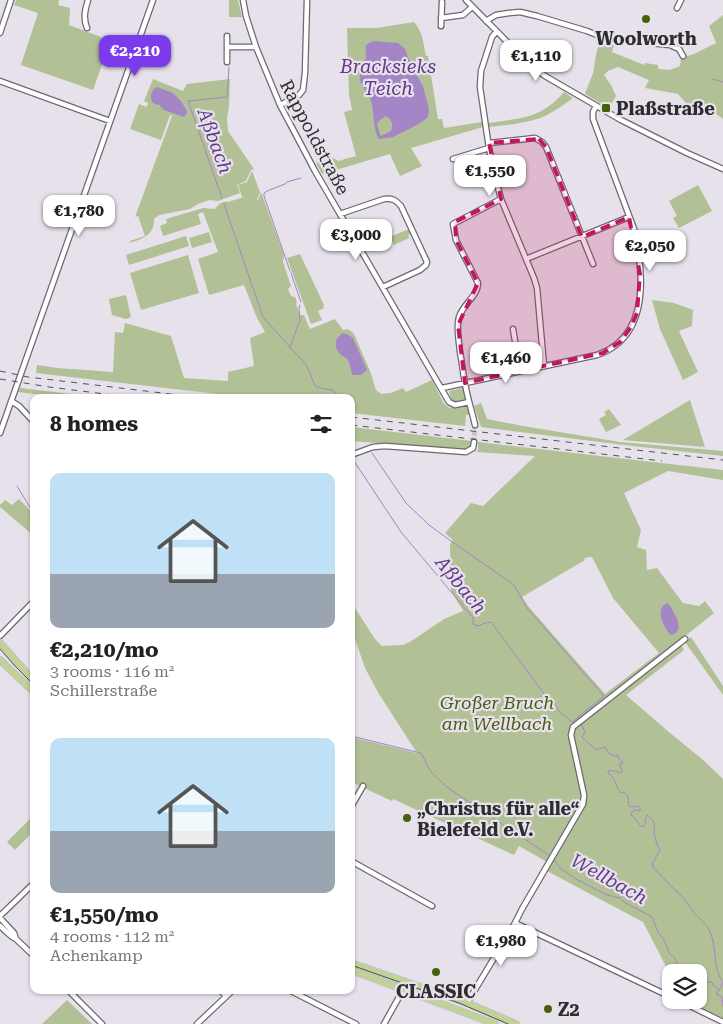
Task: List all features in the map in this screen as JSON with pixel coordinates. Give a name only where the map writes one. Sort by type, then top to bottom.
[{"type":"main road","points":[[0,643],[30,677]]},
{"type":"main road","points":[[0,660],[30,688]]},
{"type":"main road","points":[[355,964],[467,1003],[516,1024]]},
{"type":"main road","points":[[355,972],[495,1024]]},
{"type":"main road","points":[[461,1011],[467,1003]]},
{"type":"street","points":[[0,33],[11,0]]},
{"type":"street","points":[[87,28],[84,16],[88,0]]},
{"type":"street","points":[[0,433],[153,0]]},
{"type":"street","name":"Rappoldstraße","points":[[243,0],[247,21],[280,105],[315,171],[449,402],[451,404],[469,402]]},
{"type":"street","points":[[280,105],[299,96],[303,90],[307,0]]},
{"type":"street","points":[[466,0],[536,70],[621,120],[723,169]]},
{"type":"street","points":[[677,8],[681,0]]},
{"type":"street","points":[[441,26],[442,2]]},
{"type":"street","points":[[442,18],[463,15],[472,7]]},
{"type":"street","points":[[486,21],[492,16],[502,13],[531,14],[588,31],[607,39],[670,45],[679,49],[683,56]]},
{"type":"street","points":[[496,32],[492,38],[481,71],[480,87],[494,172],[501,199],[537,288],[544,366]]},
{"type":"street","points":[[226,62],[227,36]]},
{"type":"street","points":[[227,47],[256,46]]},
{"type":"street","points":[[0,81],[110,121]]},
{"type":"street","points":[[442,388],[603,353],[620,342],[635,320],[638,308],[640,274],[637,244],[593,119],[593,112],[596,106]]},
{"type":"street","points":[[457,165],[454,158],[489,145],[535,138],[542,142],[546,147],[593,264]]},
{"type":"street","points":[[340,214],[390,198],[394,199],[401,206],[427,262],[420,270],[382,287]]},
{"type":"street","points":[[475,425],[465,383],[458,338],[458,325],[459,315],[476,293],[478,283],[456,240],[453,224],[501,199]]},
{"type":"street","points":[[526,260],[629,217]]},
{"type":"street","points":[[513,329],[520,371]]},
{"type":"street","points":[[11,401],[19,406],[30,418]]},
{"type":"street","points":[[355,454],[374,447],[384,446],[466,452],[473,448],[474,442]]},
{"type":"street","points":[[0,636],[30,605]]},
{"type":"street","points":[[467,1003],[583,804],[584,795],[571,735],[573,727],[685,639]]},
{"type":"street","points":[[355,800],[363,786]]},
{"type":"street","points":[[355,863],[432,906]]},
{"type":"street","points":[[16,939],[14,933],[0,917],[30,887]]},
{"type":"street","points":[[515,923],[662,993]]},
{"type":"street","points":[[0,926],[30,952]]},
{"type":"street","points":[[384,1024],[403,990]]},
{"type":"street","points":[[72,994],[102,1024]]},
{"type":"street","points":[[197,1024],[228,994]]},
{"type":"street","points":[[297,994],[356,1024]]},
{"type":"street","points":[[696,1009],[723,1022]]},
{"type":"highlighted area","points":[[539,139],[546,147],[582,237],[629,217],[640,274],[637,313],[631,327],[620,342],[603,353],[465,383],[458,325],[478,283],[456,240],[455,222],[501,199],[489,143]]},
{"type":"green space","points":[[16,0],[59,0],[58,5],[70,8],[69,25],[101,37],[99,45],[108,48],[93,90],[21,65],[38,13],[14,5]]},
{"type":"green space","points":[[229,0],[238,0],[242,17],[229,17]]},
{"type":"green space","points":[[723,15],[723,119],[718,115],[686,103],[678,94],[645,88],[649,80],[618,67],[604,75],[616,96],[609,108],[585,94],[593,73],[600,39],[615,41],[612,52],[644,65],[645,63],[658,65],[658,69],[670,70],[680,66],[681,58],[716,43],[709,26]]},
{"type":"green space","points":[[414,22],[421,34],[426,56],[428,56],[438,119],[442,119],[444,128],[482,122],[483,127],[411,148],[422,166],[400,176],[390,154],[322,174],[316,163],[333,158],[338,161],[356,156],[344,112],[352,110],[349,95],[347,28],[377,28]]},
{"type":"green space","points":[[153,79],[183,91],[187,84],[230,79],[228,131],[254,169],[251,170],[246,181],[237,185],[240,193],[218,201],[210,200],[190,209],[159,215],[154,219],[154,225],[150,233],[146,236],[138,240],[129,243],[145,236],[138,216],[135,217],[172,116],[170,115],[161,140],[130,129],[139,104],[147,107],[148,103],[144,101]],"holes":[[[170,92],[182,102],[187,111],[158,105]]]},
{"type":"green space","points":[[564,92],[573,98],[541,118],[489,127],[488,123],[530,116],[539,112],[547,108]]},
{"type":"green space","points":[[252,171],[260,192],[257,200],[261,192],[284,255],[283,262],[291,286],[288,289],[291,296],[295,297],[300,315],[304,315],[310,329],[335,319],[343,330],[349,330],[354,334],[376,390],[381,394],[391,393],[403,388],[406,392],[432,380],[444,404],[450,408],[467,406],[470,415],[466,415],[465,426],[355,413],[355,394],[217,394],[36,373],[37,365],[113,372],[115,332],[123,333],[125,323],[171,336],[184,378],[228,381],[228,372],[254,366],[250,338],[265,332],[257,318],[244,285],[209,295],[198,259],[218,252],[203,212],[198,214],[201,224],[163,236],[160,226],[167,223],[166,219],[203,208],[215,209],[222,203],[244,197],[242,197],[238,185],[247,182]]},
{"type":"green space","points":[[698,185],[712,211],[679,228],[673,218],[677,216],[669,201]]},
{"type":"green space","points":[[409,229],[411,234],[408,235],[409,238],[394,245],[390,237]]},
{"type":"green space","points":[[209,232],[212,242],[192,248],[189,238]]},
{"type":"green space","points":[[186,236],[189,246],[129,265],[126,255]]},
{"type":"green space","points":[[300,254],[324,305],[324,308],[318,311],[322,320],[311,324],[287,258]]},
{"type":"green space","points":[[188,255],[199,293],[141,310],[130,273]]},
{"type":"green space","points":[[126,295],[131,317],[126,319],[112,315],[109,299]]},
{"type":"green space","points":[[652,300],[674,303],[693,310],[692,326],[679,331],[698,372],[683,380],[660,329]]},
{"type":"green space","points":[[20,388],[72,394],[34,394],[18,392]]},
{"type":"green space","points":[[464,389],[465,399],[451,402],[450,391]]},
{"type":"green space","points":[[690,400],[705,447],[623,440]]},
{"type":"green space","points":[[481,403],[487,419],[620,442],[723,451],[723,456],[481,427],[474,406]]},
{"type":"green space","points":[[609,409],[621,425],[606,432],[599,419],[606,415],[604,412]]},
{"type":"green space","points":[[355,427],[472,441],[470,448],[466,450],[355,441]]},
{"type":"green space","name":"Großer Bruch am Wellbach","points":[[478,442],[723,470],[723,480],[668,471],[624,493],[641,530],[637,547],[646,550],[647,570],[657,568],[683,603],[699,606],[705,601],[714,613],[679,641],[684,650],[626,695],[723,779],[723,1018],[705,1009],[707,1009],[707,964],[665,964],[643,922],[547,871],[553,860],[550,858],[547,862],[519,846],[514,855],[393,799],[392,801],[355,784],[355,738],[417,753],[379,694],[365,668],[355,639],[355,608],[375,639],[382,646],[403,645],[444,619],[464,612],[451,591],[450,544],[453,540],[445,533],[471,503],[483,506],[535,456],[476,452],[478,450]],"holes":[[[592,557],[613,598],[659,653],[605,694],[522,597],[585,560],[584,558]]]},
{"type":"green space","points":[[19,499],[30,510],[30,533],[0,507],[5,500],[12,505]]},
{"type":"green space","points":[[691,637],[723,686],[723,695],[685,642]]},
{"type":"green space","points":[[30,819],[30,835],[15,850],[7,842]]},
{"type":"green space","points":[[67,1000],[92,1024],[42,1024]]},
{"type":"water","name":"Bracksieks Teich","points":[[373,41],[398,43],[405,49],[410,63],[423,86],[429,109],[428,117],[419,124],[393,137],[379,139],[375,130],[371,101],[360,80],[366,56],[366,45]],"holes":[[[386,116],[391,121],[392,129],[381,136],[377,123]]]},
{"type":"water","points":[[157,87],[173,93],[182,102],[187,111],[184,117],[164,110],[159,105],[153,103],[151,94]]},
{"type":"water","points":[[343,333],[353,338],[367,370],[361,375],[352,375],[348,361],[336,348],[337,340]]},
{"type":"water","points":[[668,603],[679,625],[676,633],[671,635],[665,628],[661,618],[661,609]]},
{"type":"waterway","name":"Aßbach","points":[[222,198],[188,101],[227,97],[229,67]]},
{"type":"waterway","points":[[712,79],[723,82]]},
{"type":"waterway","points":[[290,271],[264,193],[287,182],[301,178]]},
{"type":"waterway","name":"Aßbach","points":[[224,204],[263,317],[307,366],[315,386],[332,390],[337,394]]},
{"type":"waterway","points":[[291,273],[301,302]]},
{"type":"waterway","points":[[290,347],[300,320],[300,305]]},
{"type":"waterway","points":[[355,463],[401,532],[473,618],[473,624],[478,626],[491,622],[559,711],[572,722],[604,696],[527,608],[514,585],[429,525],[406,503],[372,453]]},
{"type":"waterway","name":"Wellbach","points":[[17,486],[30,507]]},
{"type":"waterway","name":"Aßbach","points":[[581,723],[585,732],[582,737],[585,740],[596,750],[606,748],[609,754],[618,755],[618,758],[622,761],[623,763],[619,764],[622,772],[608,771],[608,773],[613,777],[621,793],[624,792],[627,796],[629,806],[640,807],[640,811],[635,810],[631,815],[642,827],[646,823],[647,815],[654,823],[654,835],[660,850],[652,864],[653,867],[681,895],[709,929],[714,944],[717,971],[722,980],[722,986],[716,994],[722,997],[723,1006]]},
{"type":"waterway","name":"Wellbach","points":[[355,737],[421,753],[431,772],[447,787],[550,856]]},
{"type":"waterway","name":"Wellbach","points":[[554,860],[561,869],[576,879],[607,895],[620,898],[652,917],[658,932],[677,964]]},
{"type":"waterway","name":"Wellbach","points":[[707,982],[712,982],[718,989]]},
{"type":"tunnel","points":[[474,442],[475,425]]},
{"type":"tram line","points":[[0,649],[30,681]]},
{"type":"tram line","points":[[355,966],[459,1003],[508,1024]]},
{"type":"railway","points":[[0,371],[28,377],[170,394]]},
{"type":"railway","points":[[0,379],[105,394]]},
{"type":"railway","points":[[355,417],[723,460]]},
{"type":"railway","points":[[355,425],[662,461]]},
{"type":"place","name":"Woolworth","points":[[646,19]]},
{"type":"place","name":"Plaßstraße","points":[[606,108]]},
{"type":"place","name":"„Christus für alle“ Bielefeld e.V.","points":[[407,818]]},
{"type":"place","name":"CLASSIC","points":[[436,972]]},
{"type":"place","name":"Z2","points":[[548,1009]]}]
